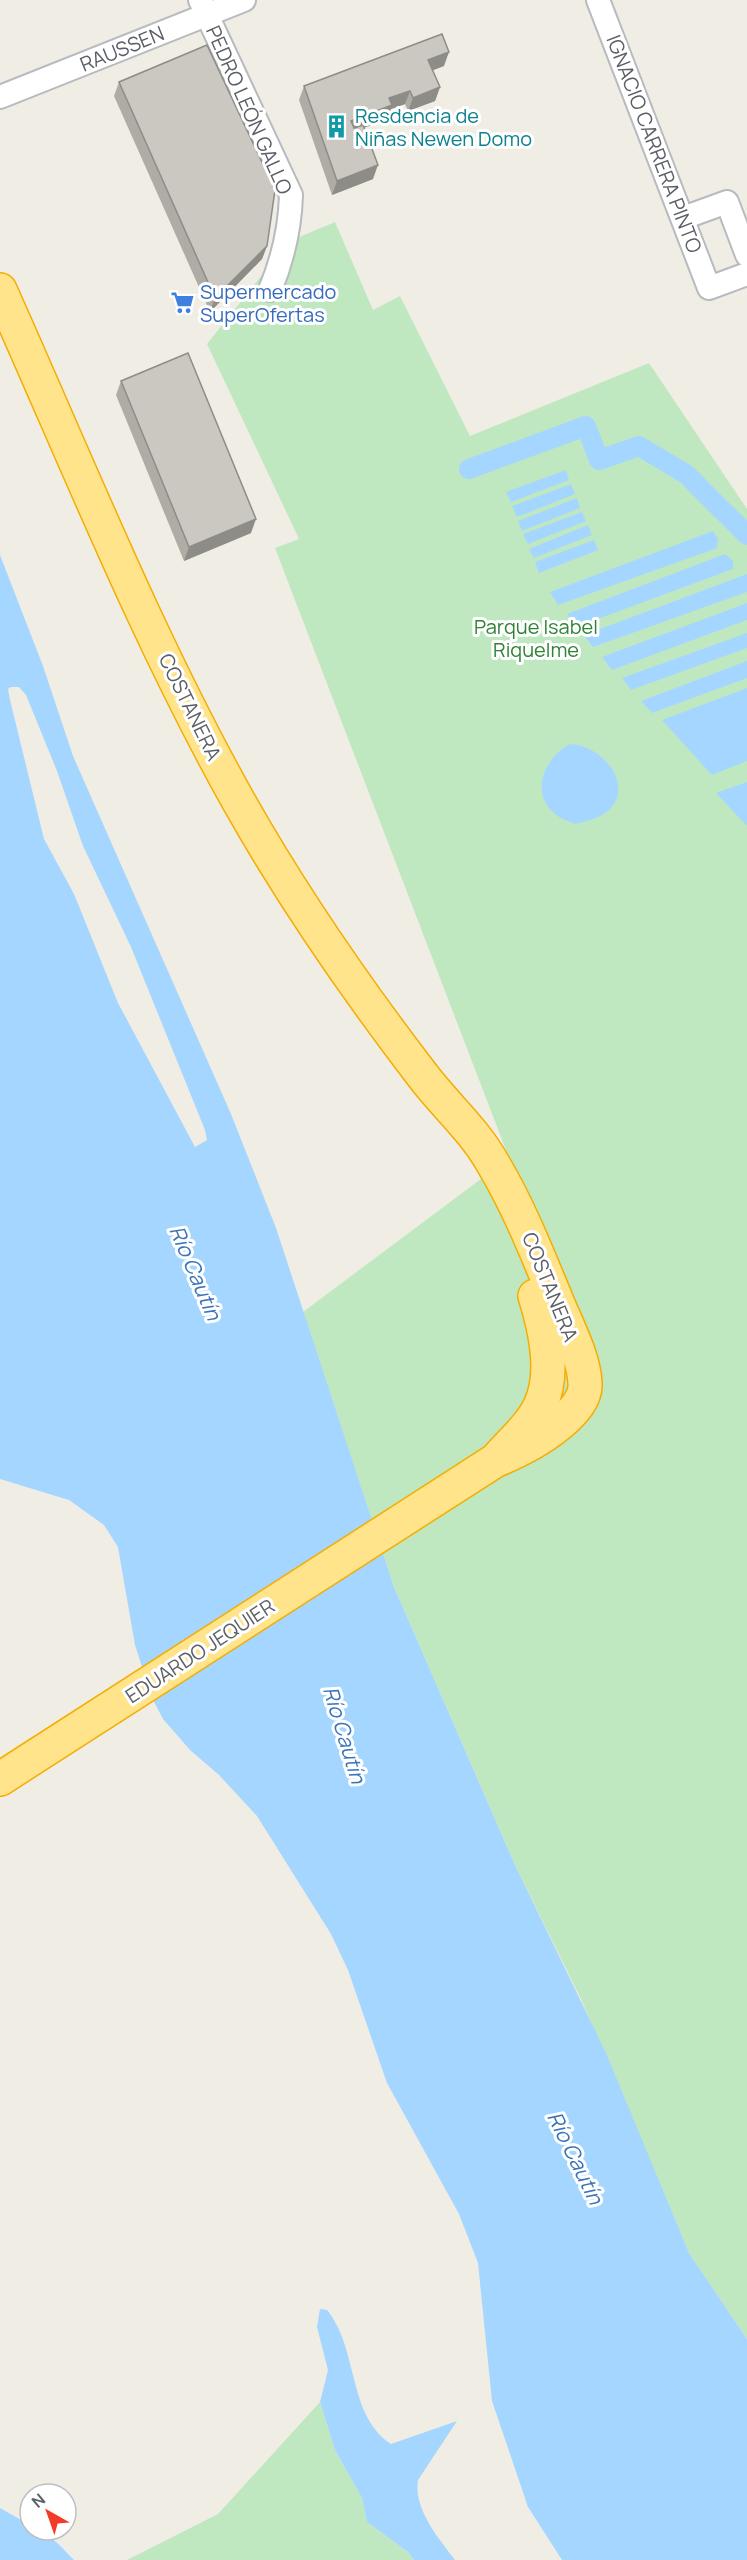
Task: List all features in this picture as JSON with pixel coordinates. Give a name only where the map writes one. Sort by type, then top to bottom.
[{"type":"highway","name":"COSTANERA","points":[[0,290],[132,586],[220,768],[302,905],[436,1092],[485,1151],[530,1236],[581,1361],[586,1386],[582,1400],[566,1419],[511,1455],[496,1460],[400,1522]]},
{"type":"highway","name":"EDUARDO JEQUIER","points":[[0,1779],[400,1522]]},
{"type":"street","name":"RAUSSEN","points":[[0,98],[203,8],[244,0]]},
{"type":"street","name":"IGNACIO CARRERA PINTO","points":[[598,0],[709,288],[747,274]]},
{"type":"street","name":"PEDRO LEÓN GALLO","points":[[203,8],[291,195],[290,220],[278,270],[270,290]]},
{"type":"street","points":[[683,218],[727,202],[747,255]]},
{"type":"green space","name":"Parque Isabel Riquelme","points":[[335,222],[373,310],[400,296],[470,436],[649,363],[747,509],[747,2339],[689,2253],[581,1999],[515,1865],[394,1587],[303,1312],[509,1158],[275,548],[299,539],[207,344],[270,265],[273,248]]},
{"type":"green space","points":[[320,2402],[335,2450],[362,2498],[367,2522],[408,2552],[414,2560],[127,2560],[218,2514]]},
{"type":"water","points":[[566,470],[569,480],[511,502],[506,492]]},
{"type":"water","points":[[571,484],[575,494],[517,517],[512,506]]},
{"type":"water","points":[[577,498],[580,508],[522,531],[518,521]]},
{"type":"water","points":[[582,512],[586,521],[528,544],[523,534]]},
{"type":"water","points":[[588,525],[592,535],[534,558],[529,549]]},
{"type":"water","points":[[713,531],[718,539],[717,548],[558,605],[550,592]]},
{"type":"water","points":[[594,540],[598,550],[539,573],[535,562]]},
{"type":"water","points":[[725,554],[733,561],[733,569],[576,627],[567,614]]},
{"type":"water","name":"Río Cautín","points":[[0,555],[43,666],[73,756],[231,1114],[276,1228],[394,1587],[515,1865],[606,2053],[689,2253],[747,2339],[747,2560],[562,2560],[528,2507],[492,2401],[478,2263],[459,2214],[387,2083],[348,1970],[331,1934],[257,1816],[219,1775],[190,1750],[163,1719],[152,1698],[135,1645],[118,1547],[104,1525],[69,1500],[0,1479]],"holes":[[[19,687],[26,695],[57,771],[83,846],[131,947],[205,1130],[207,1140],[195,1147],[118,1003],[74,894],[44,839],[8,689]]]},
{"type":"water","points":[[747,574],[747,592],[593,647],[584,635]]},
{"type":"water","points":[[747,603],[747,620],[612,670],[602,657]]},
{"type":"water","points":[[747,633],[747,648],[631,690],[622,678]]},
{"type":"water","points":[[747,661],[747,678],[652,713],[641,701]]},
{"type":"water","points":[[747,688],[747,761],[712,775],[662,720]]},
{"type":"water","points":[[570,744],[592,750],[602,757],[616,777],[618,787],[617,798],[610,809],[594,819],[575,824],[554,813],[543,795],[542,785],[544,775],[554,757]]},
{"type":"water","points":[[747,782],[747,826],[716,793]]},
{"type":"water","points":[[320,2309],[327,2310],[337,2326],[367,2416],[377,2432],[391,2444],[457,2421],[418,2480],[417,2491],[429,2523],[455,2560],[414,2560],[408,2552],[367,2522],[362,2498],[335,2450],[320,2402],[328,2370],[317,2327]]},
{"type":"water","points":[[0,2508],[18,2518],[18,2542],[56,2542],[74,2560],[0,2560]]},
{"type":"building","name":"Resdencia de Niñas Newen Domo","points":[[442,34],[449,52],[428,60],[440,87],[413,98],[410,91],[389,98],[392,105],[351,121],[354,128],[363,125],[378,165],[337,181],[304,86]]},
{"type":"building","points":[[207,45],[275,190],[267,246],[215,298],[119,82]]},
{"type":"building","points":[[188,353],[256,519],[189,547],[121,381]]},
{"type":"waterway","points":[[469,469],[586,426],[599,460],[639,446],[686,474],[747,535]]},
{"type":"place","name":"Resdencia de Niñas Newen Domo","points":[[337,127]]},
{"type":"place","name":"Supermercado SuperOfertas","points":[[182,303]]}]
